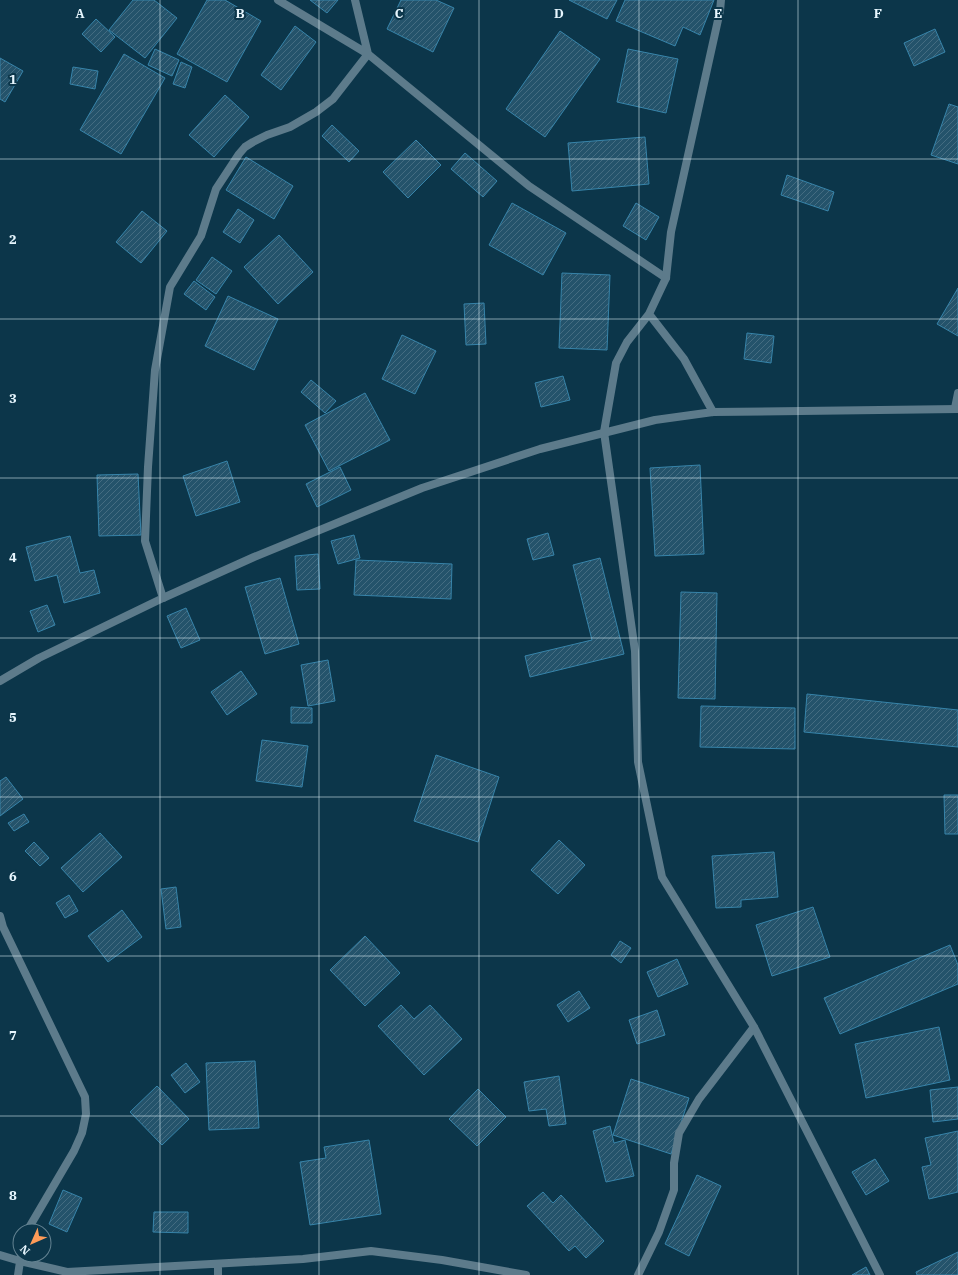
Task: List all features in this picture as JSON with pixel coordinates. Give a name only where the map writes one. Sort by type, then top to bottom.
[{"type":"street","points":[[278,0],[368,54],[529,186],[666,278]]},
{"type":"street","points":[[355,0],[368,54]]},
{"type":"street","points":[[721,0],[720,11],[671,232],[666,278],[649,314],[627,342],[616,363],[604,432],[635,651],[638,762],[662,877],[754,1027],[880,1275]]},
{"type":"street","points":[[163,598],[145,541],[148,467],[156,370],[170,287],[201,236],[216,189],[239,154],[254,142],[267,135],[290,127],[316,112],[333,99],[368,54]]},
{"type":"street","points":[[649,314],[684,359],[713,412]]},
{"type":"street","points":[[0,681],[39,658],[163,598],[254,557],[422,488],[540,449],[655,420],[713,412],[956,409],[958,394]]},
{"type":"street","points":[[0,916],[3,927],[85,1097],[86,1114],[82,1133],[74,1151],[32,1223]]},
{"type":"street","points":[[638,1275],[659,1232],[674,1190],[674,1163],[679,1133],[699,1098],[754,1027]]},
{"type":"street","points":[[37,1263],[67,1272],[303,1259],[371,1251],[442,1260],[526,1275]]},
{"type":"street","points":[[0,1255],[12,1257]]},
{"type":"street","points":[[18,1275],[19,1263]]},
{"type":"street","points":[[218,1264],[218,1275]]},
{"type":"building","points":[[133,0],[154,0],[177,18],[145,58],[109,30]]},
{"type":"building","points":[[207,0],[225,0],[261,21],[227,82],[177,54]]},
{"type":"building","points":[[310,0],[338,0],[327,13]]},
{"type":"building","points":[[401,0],[436,0],[454,8],[433,52],[387,29]]},
{"type":"building","points":[[569,0],[617,0],[607,19]]},
{"type":"building","points":[[625,0],[714,0],[700,35],[683,27],[675,46],[616,21]]},
{"type":"building","points":[[96,19],[115,37],[101,52],[82,34]]},
{"type":"building","points":[[295,26],[316,42],[281,90],[261,75]]},
{"type":"building","points":[[935,29],[945,52],[914,66],[904,43]]},
{"type":"building","points":[[560,31],[600,59],[545,137],[506,109]]},
{"type":"building","points":[[155,49],[179,60],[172,76],[148,65]]},
{"type":"building","points":[[628,49],[678,59],[666,113],[617,102]]},
{"type":"building","points":[[124,54],[165,78],[121,154],[80,130]]},
{"type":"building","points":[[0,58],[23,71],[5,102],[0,99]]},
{"type":"building","points":[[181,62],[192,67],[185,88],[173,84]]},
{"type":"building","points":[[73,67],[98,71],[95,89],[70,84]]},
{"type":"building","points":[[225,95],[249,117],[214,157],[189,135]]},
{"type":"building","points":[[949,104],[958,107],[958,164],[931,155]]},
{"type":"building","points":[[332,125],[359,151],[349,162],[322,136]]},
{"type":"building","points":[[645,137],[649,184],[572,191],[568,143]]},
{"type":"building","points":[[416,140],[441,165],[408,198],[383,172]]},
{"type":"building","points":[[465,153],[497,181],[483,197],[451,169]]},
{"type":"building","points":[[246,157],[293,186],[274,219],[226,190]]},
{"type":"building","points":[[787,175],[834,192],[828,211],[781,195]]},
{"type":"building","points":[[512,203],[566,233],[543,275],[489,245]]},
{"type":"building","points":[[636,203],[659,217],[646,240],[623,226]]},
{"type":"building","points":[[238,209],[254,220],[240,243],[223,232]]},
{"type":"building","points":[[142,211],[167,231],[141,263],[116,242]]},
{"type":"building","points":[[279,235],[313,272],[278,304],[244,267]]},
{"type":"building","points":[[212,257],[232,271],[216,294],[196,280]]},
{"type":"building","points":[[562,273],[610,275],[607,350],[559,348]]},
{"type":"building","points":[[194,281],[215,297],[206,310],[184,294]]},
{"type":"building","points":[[958,288],[958,336],[937,324]]},
{"type":"building","points":[[228,296],[278,319],[254,370],[205,346]]},
{"type":"building","points":[[484,303],[486,344],[466,345],[464,304]]},
{"type":"building","points":[[747,333],[774,336],[771,363],[744,359]]},
{"type":"building","points":[[402,335],[436,351],[415,394],[382,379]]},
{"type":"building","points":[[563,376],[570,400],[541,407],[535,383]]},
{"type":"building","points":[[311,380],[336,401],[325,413],[301,392]]},
{"type":"building","points":[[365,393],[390,440],[329,471],[305,425]]},
{"type":"building","points":[[227,461],[240,502],[196,516],[183,476]]},
{"type":"building","points":[[700,465],[704,554],[655,556],[650,468]]},
{"type":"building","points":[[340,467],[351,490],[317,507],[306,484]]},
{"type":"building","points":[[138,474],[141,535],[99,536],[97,475]]},
{"type":"building","points":[[548,533],[554,555],[533,560],[527,539]]},
{"type":"building","points":[[354,535],[360,558],[338,564],[331,541]]},
{"type":"building","points":[[70,536],[80,573],[94,570],[100,593],[64,603],[57,575],[35,581],[26,547]]},
{"type":"building","points":[[318,554],[320,589],[297,590],[295,556]]},
{"type":"building","points":[[600,558],[624,654],[530,677],[525,656],[592,640],[573,565]]},
{"type":"building","points":[[356,560],[452,564],[451,599],[354,595]]},
{"type":"building","points":[[280,578],[299,644],[265,654],[245,587]]},
{"type":"building","points":[[681,592],[717,593],[715,699],[678,698]]},
{"type":"building","points":[[47,605],[55,625],[38,632],[30,611]]},
{"type":"building","points":[[186,608],[200,640],[181,648],[167,616]]},
{"type":"building","points":[[328,660],[335,701],[308,706],[301,665]]},
{"type":"building","points":[[241,671],[257,694],[227,715],[211,692]]},
{"type":"building","points":[[807,694],[958,710],[958,747],[804,732]]},
{"type":"building","points":[[701,706],[795,708],[795,749],[700,747]]},
{"type":"building","points":[[291,707],[312,708],[312,723],[291,723]]},
{"type":"building","points":[[262,740],[308,746],[302,787],[256,781]]},
{"type":"building","points":[[436,755],[499,777],[478,842],[414,821]]},
{"type":"building","points":[[6,777],[23,799],[0,816],[0,781]]},
{"type":"building","points":[[944,795],[958,795],[958,834],[945,834]]},
{"type":"building","points":[[24,814],[29,822],[14,831],[8,823]]},
{"type":"building","points":[[100,833],[122,857],[83,892],[61,868]]},
{"type":"building","points":[[559,840],[585,865],[558,894],[531,870]]},
{"type":"building","points":[[34,842],[49,858],[40,866],[25,851]]},
{"type":"building","points":[[774,852],[778,897],[741,900],[741,907],[716,908],[712,856]]},
{"type":"building","points":[[176,887],[181,927],[166,929],[161,889]]},
{"type":"building","points":[[69,895],[78,911],[65,918],[56,903]]},
{"type":"building","points":[[813,907],[830,957],[772,976],[756,925]]},
{"type":"building","points":[[122,910],[142,937],[108,962],[88,936]]},
{"type":"building","points":[[365,936],[400,973],[365,1006],[330,970]]},
{"type":"building","points":[[620,941],[631,948],[621,963],[611,955]]},
{"type":"building","points":[[950,945],[958,965],[958,984],[840,1034],[824,998]]},
{"type":"building","points":[[677,959],[688,984],[658,997],[647,972]]},
{"type":"building","points":[[579,991],[590,1008],[568,1022],[557,1005]]},
{"type":"building","points":[[401,1005],[414,1019],[430,1005],[462,1039],[424,1075],[378,1026]]},
{"type":"building","points":[[657,1010],[665,1035],[637,1044],[629,1020]]},
{"type":"building","points":[[939,1027],[950,1080],[866,1098],[855,1044]]},
{"type":"building","points":[[255,1061],[259,1128],[209,1130],[206,1063]]},
{"type":"building","points":[[186,1063],[200,1082],[185,1093],[171,1075]]},
{"type":"building","points":[[559,1076],[566,1124],[549,1126],[546,1109],[529,1111],[524,1082]]},
{"type":"building","points":[[631,1079],[689,1098],[671,1154],[613,1135]]},
{"type":"building","points":[[157,1086],[189,1119],[162,1145],[130,1112]]},
{"type":"building","points":[[958,1087],[958,1119],[933,1122],[930,1090]]},
{"type":"building","points":[[478,1089],[506,1117],[477,1146],[449,1119]]},
{"type":"building","points":[[610,1126],[614,1143],[625,1140],[634,1176],[606,1182],[593,1131]]},
{"type":"building","points":[[958,1131],[958,1192],[929,1199],[922,1167],[931,1165],[925,1138]]},
{"type":"building","points":[[369,1140],[381,1214],[310,1225],[300,1162],[326,1158],[324,1147]]},
{"type":"building","points":[[875,1159],[889,1181],[866,1195],[852,1172]]},
{"type":"building","points":[[697,1175],[721,1186],[689,1256],[665,1244]]},
{"type":"building","points":[[63,1190],[82,1198],[67,1232],[49,1223]]},
{"type":"building","points":[[543,1192],[553,1203],[561,1195],[604,1241],[586,1258],[575,1246],[569,1251],[527,1206]]},
{"type":"building","points":[[154,1212],[188,1212],[188,1233],[153,1232]]},
{"type":"building","points":[[958,1252],[958,1275],[917,1275],[916,1272]]},
{"type":"building","points":[[866,1267],[870,1275],[852,1275]]}]
